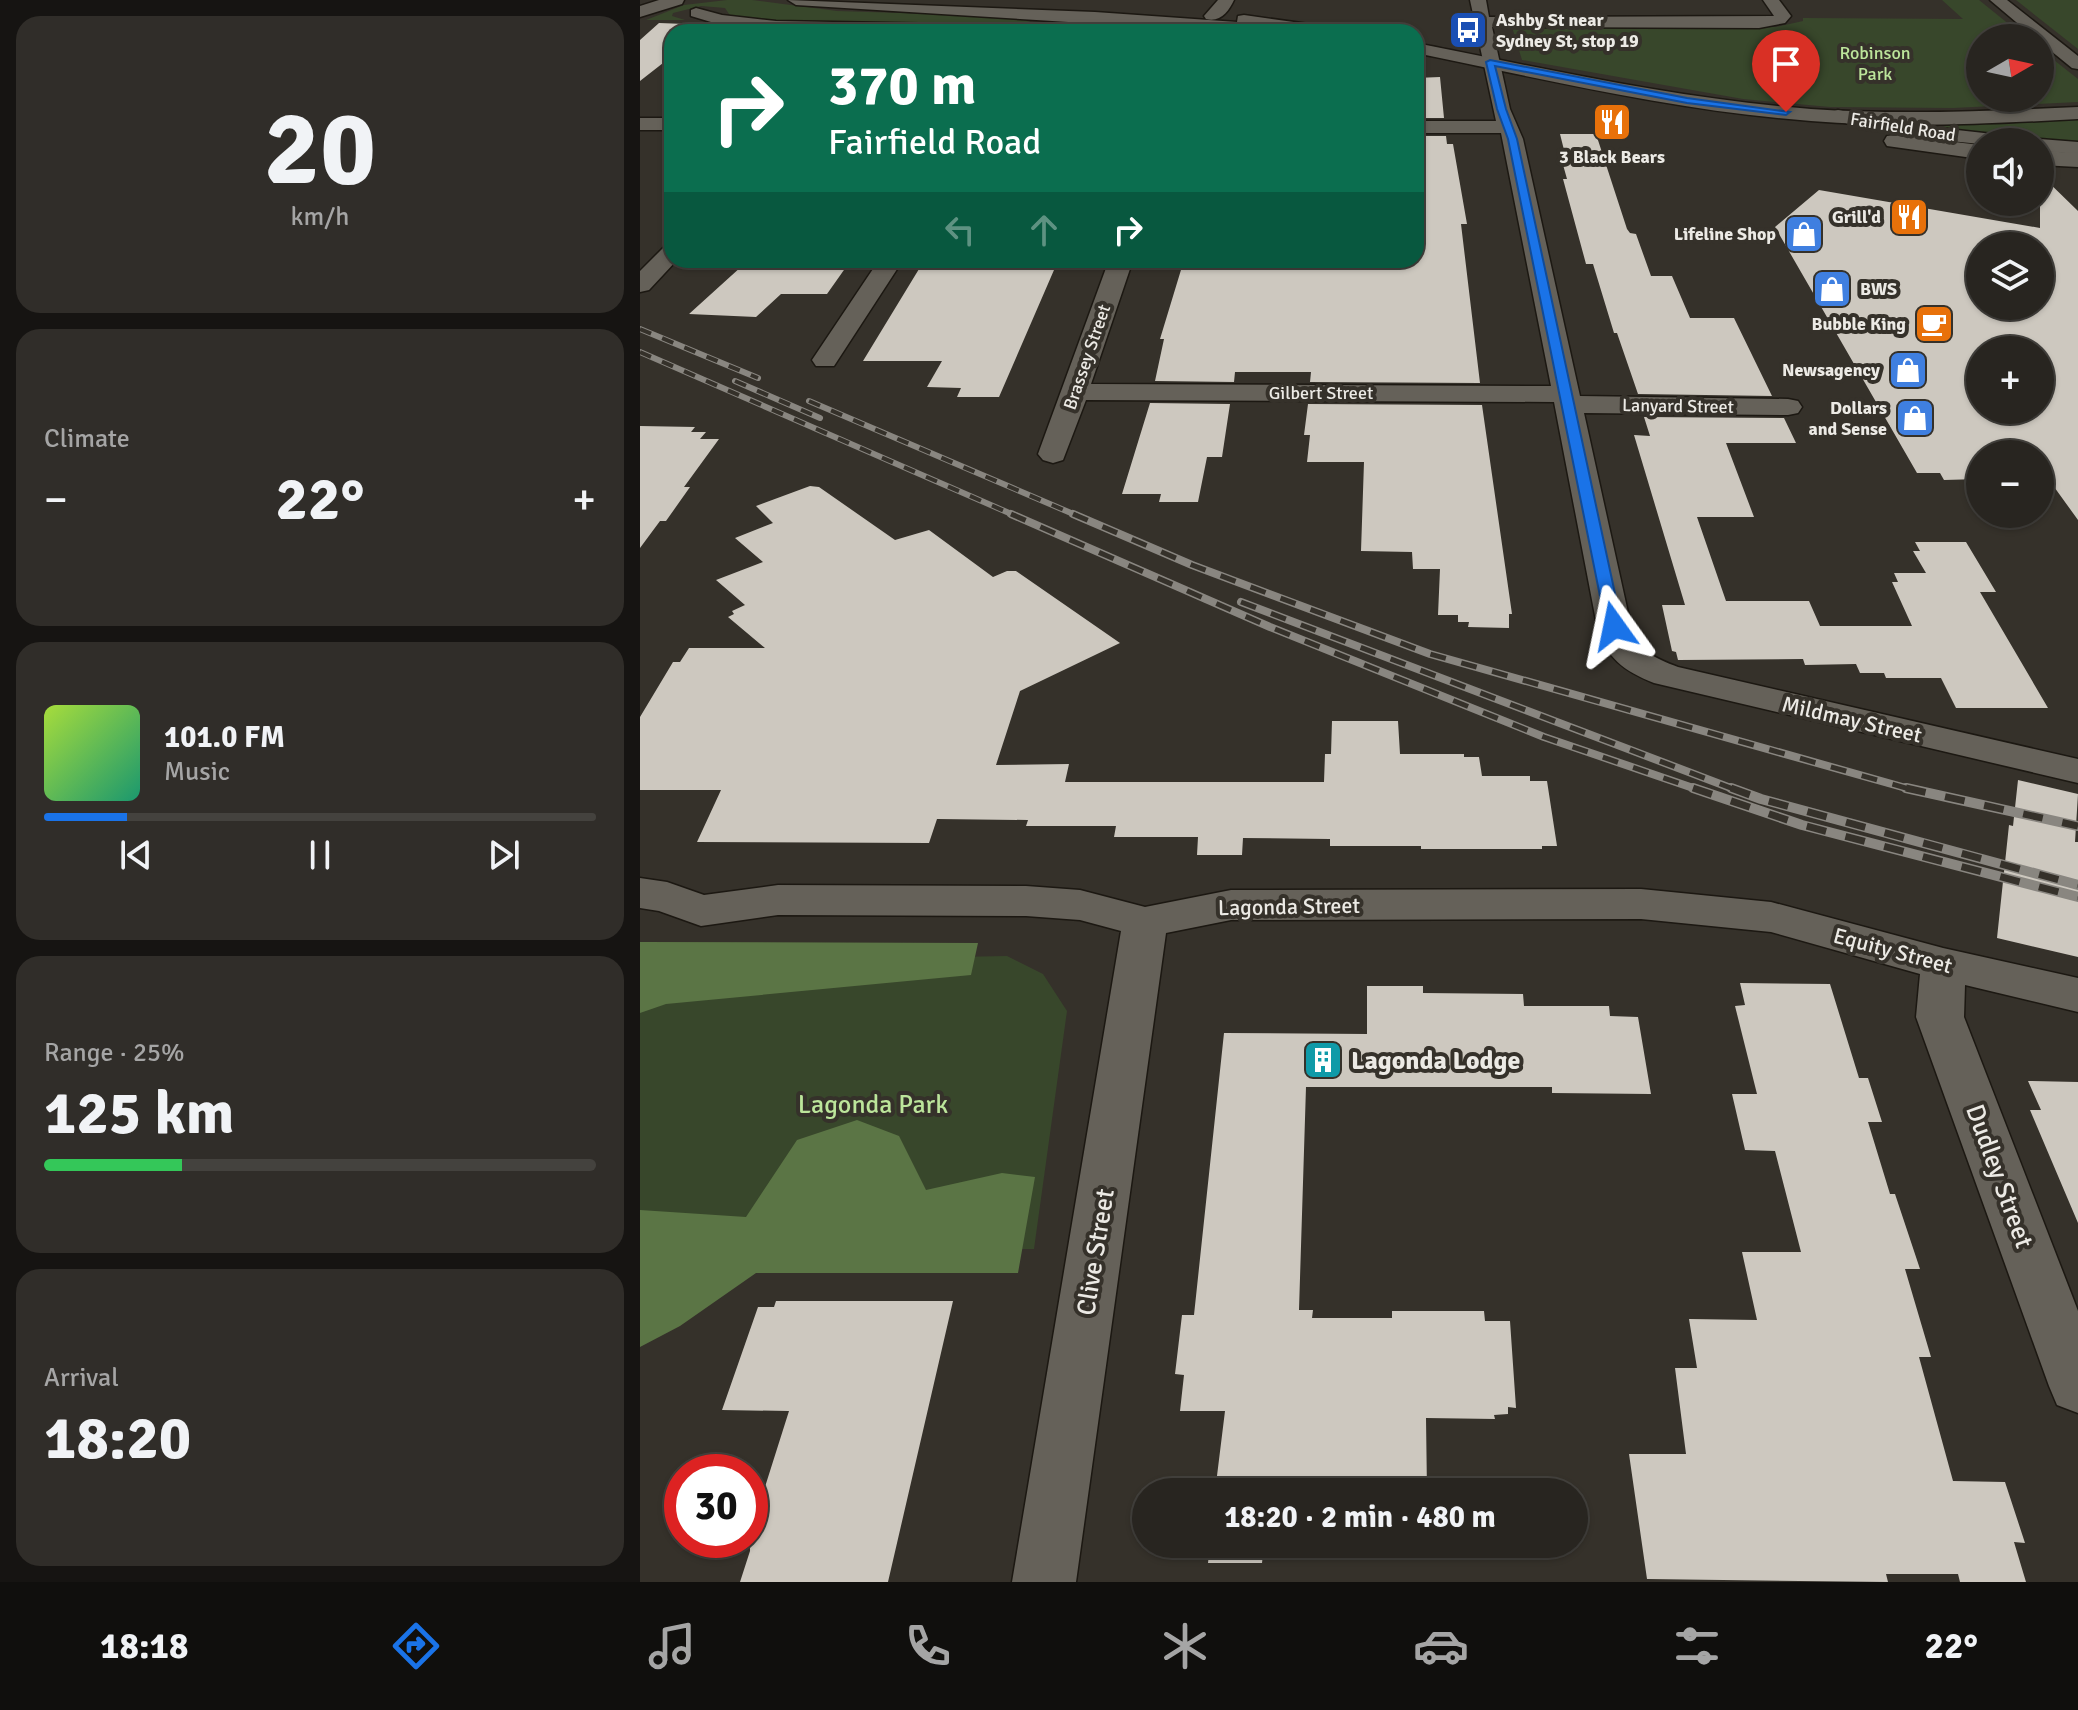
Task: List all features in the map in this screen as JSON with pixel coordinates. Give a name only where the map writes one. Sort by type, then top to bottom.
[{"type":"main road","points":[[640,12],[676,0]]},
{"type":"main road","points":[[796,0],[903,9],[1148,18],[1202,24]]},
{"type":"main road","points":[[858,0],[1114,8],[1271,24]]},
{"type":"main road","name":"Fairfield Road","points":[[1424,50],[1573,90],[1690,111],[1966,150]]},
{"type":"main road","name":"Fairfield Road","points":[[1424,59],[1687,100],[1838,116]]},
{"type":"main road","points":[[1499,97],[1526,92],[1573,90]]},
{"type":"main road","points":[[1838,116],[1960,118],[2078,113]]},
{"type":"main road","points":[[2054,159],[2078,160]]},
{"type":"street","points":[[1212,16],[1226,0]]},
{"type":"street","points":[[1478,0],[1499,97],[1513,139],[1568,399]]},
{"type":"street","points":[[1483,22],[1759,23],[1779,20],[1783,16],[1771,0]]},
{"type":"street","points":[[1998,0],[2078,64]]},
{"type":"street","points":[[696,13],[754,24]]},
{"type":"street","points":[[1047,24],[1056,14]]},
{"type":"street","name":"Fairfield Road","points":[[1838,116],[1912,131],[1966,137]]},
{"type":"street","points":[[640,124],[664,124]]},
{"type":"street","points":[[1424,127],[1507,127]]},
{"type":"street","points":[[2054,146],[2078,148]]},
{"type":"street","points":[[640,285],[664,260]]},
{"type":"street","points":[[825,360],[886,268]]},
{"type":"street","name":"Brassey Street","points":[[1053,454],[1118,268]]},
{"type":"street","name":"Gilbert Street","points":[[1075,392],[1568,399]]},
{"type":"street","name":"Lanyard Street","points":[[1568,399],[1788,407]]},
{"type":"street","name":"Mildmay Street","points":[[1568,399],[1618,644],[1630,658],[1667,675],[2078,771]]},
{"type":"street","name":"Lagonda Street","points":[[640,893],[667,897],[701,911],[778,900],[1026,901],[1080,905],[1145,922],[1215,906],[1247,904],[1641,904],[1708,908]]},
{"type":"street","name":"Equity Street","points":[[1708,908],[1771,917],[1943,964],[2078,995]]},
{"type":"street","name":"Clive Street","points":[[1044,1582],[1145,922]]},
{"type":"street","name":"Dudley Street","points":[[1943,964],[1940,1017],[2078,1386]]},
{"type":"green space","points":[[752,0],[837,11],[1028,17],[1035,20],[1018,24],[784,23],[731,17],[725,8],[701,6],[673,13],[672,16],[685,20],[646,20],[684,5]]},
{"type":"green space","name":"Robinson Park","points":[[1942,0],[1979,0],[2009,24],[1966,24],[1966,107],[1953,108],[1830,107],[1743,99],[1522,60],[1512,27],[1776,27],[1803,21],[1803,18],[1963,19]]},
{"type":"green space","points":[[2016,0],[2078,0],[2078,49],[2054,30],[2054,24],[2046,24]]},
{"type":"green space","name":"Robinson Park","points":[[2054,60],[2078,79],[2078,102],[2054,103]]},
{"type":"green space","points":[[2078,119],[2078,142],[2054,140],[2054,128],[1966,128],[1966,133],[1910,125]]},
{"type":"green space","points":[[640,942],[978,943],[971,975],[666,1004],[640,1013]]},
{"type":"green space","name":"Lagonda Park","points":[[1007,956],[1043,974],[1067,1011],[1034,1249],[640,1251],[640,963]]},
{"type":"green space","points":[[857,1120],[899,1136],[926,1190],[1002,1173],[1035,1177],[1018,1273],[756,1273],[680,1326],[640,1347],[640,1210],[746,1217],[797,1140]]},
{"type":"building","points":[[659,23],[686,24],[664,24],[664,62],[640,81],[640,40]]},
{"type":"building","points":[[1440,77],[1444,118],[1424,118],[1424,78]]},
{"type":"building","points":[[1560,134],[1596,134],[1627,229],[1636,234],[1651,276],[1672,276],[1690,318],[1734,318],[1772,396],[1638,394],[1617,333],[1614,333],[1593,264],[1586,264],[1563,179],[1567,179],[1560,154],[1565,154]]},
{"type":"building","points":[[1424,136],[1446,136],[1447,144],[1453,144],[1467,224],[1461,224],[1480,383],[1310,382],[1311,372],[1235,372],[1234,382],[1155,381],[1164,339],[1160,339],[1182,268],[1424,268]]},
{"type":"building","points":[[2054,188],[2078,211],[2078,520],[2054,487],[2054,440],[1966,440],[1966,479],[1944,480],[1940,473],[1917,473],[1775,227],[1819,190],[2040,228],[2040,216],[2054,216]]},
{"type":"building","points":[[740,268],[845,268],[827,294],[781,294],[756,317],[689,314]]},
{"type":"building","points":[[919,269],[1054,270],[999,397],[957,397],[961,388],[927,387],[942,361],[863,361]]},
{"type":"building","points":[[1150,403],[1230,404],[1222,457],[1207,457],[1198,502],[1159,502],[1161,494],[1122,494]]},
{"type":"building","points":[[1308,404],[1482,405],[1512,614],[1509,614],[1509,628],[1468,627],[1469,622],[1458,622],[1458,615],[1438,615],[1440,569],[1413,569],[1412,552],[1361,551],[1364,462],[1307,462],[1310,435],[1304,435]]},
{"type":"building","points":[[1644,417],[1784,418],[1796,443],[1726,443],[1754,517],[1697,517],[1726,601],[1809,601],[1820,626],[1912,626],[1892,582],[1898,582],[1894,573],[1926,573],[1913,551],[1920,551],[1915,542],[1966,542],[1996,592],[1980,592],[2048,708],[1956,708],[1941,678],[1886,678],[1884,673],[1860,673],[1856,664],[1805,665],[1803,659],[1678,660],[1676,652],[1672,651],[1662,605],[1685,605],[1634,435],[1650,436]]},
{"type":"building","points":[[640,426],[695,427],[691,432],[706,432],[700,439],[719,439],[684,487],[690,487],[666,521],[660,521],[640,548]]},
{"type":"building","points":[[810,486],[819,487],[895,540],[929,530],[993,577],[1016,571],[1120,643],[1020,691],[996,765],[1069,764],[1065,782],[1324,782],[1325,754],[1331,754],[1332,721],[1398,721],[1400,754],[1464,754],[1464,757],[1479,757],[1482,776],[1530,776],[1530,781],[1547,781],[1557,846],[1542,846],[1542,849],[1421,849],[1421,846],[1330,846],[1330,839],[1243,838],[1242,855],[1197,855],[1198,837],[1114,837],[1116,826],[1026,826],[1028,820],[937,819],[929,843],[697,842],[721,790],[640,790],[640,717],[673,662],[680,662],[689,648],[765,648],[728,617],[734,614],[732,611],[745,605],[716,580],[763,562],[735,538],[773,523],[756,506]]},
{"type":"building","points":[[2018,780],[2078,794],[2075,842],[2078,842],[2078,957],[1997,938],[2009,825],[2013,826]]},
{"type":"building","points":[[1740,983],[1830,984],[1859,1078],[1868,1078],[1882,1122],[1868,1122],[1890,1194],[1895,1194],[1920,1269],[1905,1269],[1931,1357],[1919,1357],[1953,1481],[2005,1482],[2025,1543],[2014,1542],[2026,1582],[1960,1582],[1958,1574],[1886,1574],[1888,1582],[1647,1579],[1629,1454],[1686,1454],[1675,1368],[1697,1368],[1689,1319],[1757,1320],[1742,1252],[1801,1252],[1775,1151],[1745,1150],[1732,1094],[1757,1094],[1735,1006],[1745,1005]]},
{"type":"building","points":[[1367,986],[1423,986],[1423,993],[1523,994],[1524,1006],[1609,1006],[1610,1016],[1638,1017],[1651,1094],[1552,1093],[1552,1087],[1306,1087],[1299,1310],[1313,1310],[1312,1318],[1392,1318],[1392,1311],[1484,1311],[1485,1321],[1510,1321],[1516,1408],[1508,1407],[1508,1414],[1494,1415],[1495,1419],[1426,1418],[1427,1478],[1217,1478],[1225,1411],[1180,1411],[1184,1375],[1175,1374],[1182,1315],[1194,1315],[1224,1033],[1367,1034]]},
{"type":"building","points":[[2028,1081],[2078,1082],[2078,1223],[2030,1110],[2041,1110]]},
{"type":"building","points":[[776,1301],[953,1301],[888,1582],[740,1582],[748,1558],[768,1558],[768,1477],[789,1411],[722,1410],[758,1307],[774,1307]]},
{"type":"building","points":[[1209,1558],[1263,1558],[1262,1563],[1208,1563]]},
{"type":"railway","points":[[640,329],[758,378]]},
{"type":"railway","points":[[640,352],[1016,516]]},
{"type":"railway","points":[[735,381],[820,418]]},
{"type":"railway","points":[[809,401],[1078,516]]},
{"type":"railway","points":[[1011,514],[1270,627],[1544,737],[1699,790]]},
{"type":"railway","points":[[1073,514],[1192,565],[1430,654],[1913,790]]},
{"type":"railway","points":[[1241,602],[1736,790]]},
{"type":"railway","points":[[1693,788],[1802,825],[2078,897]]},
{"type":"railway","points":[[1731,788],[1761,799],[2078,885]]},
{"type":"railway","points":[[1906,788],[2078,826]]},
{"type":"place","name":"Ashby St near Sydney St, stop 19","points":[[1468,30]]},
{"type":"place","name":"3 Black Bears","points":[[1612,122]]},
{"type":"place","name":"Grill'd","points":[[1909,217]]},
{"type":"place","name":"Lifeline Shop","points":[[1804,234]]},
{"type":"place","name":"BWS","points":[[1832,289]]},
{"type":"place","name":"Bubble King","points":[[1934,324]]},
{"type":"place","name":"Newsagency","points":[[1908,370]]},
{"type":"place","name":"Dollars and Sense","points":[[1915,418]]},
{"type":"place","name":"Lagonda Lodge","points":[[1323,1060]]},
{"type":"route","points":[[1614,626],[1573,436],[1563,368],[1513,139],[1501,109],[1490,62],[1687,100],[1786,112]]}]
